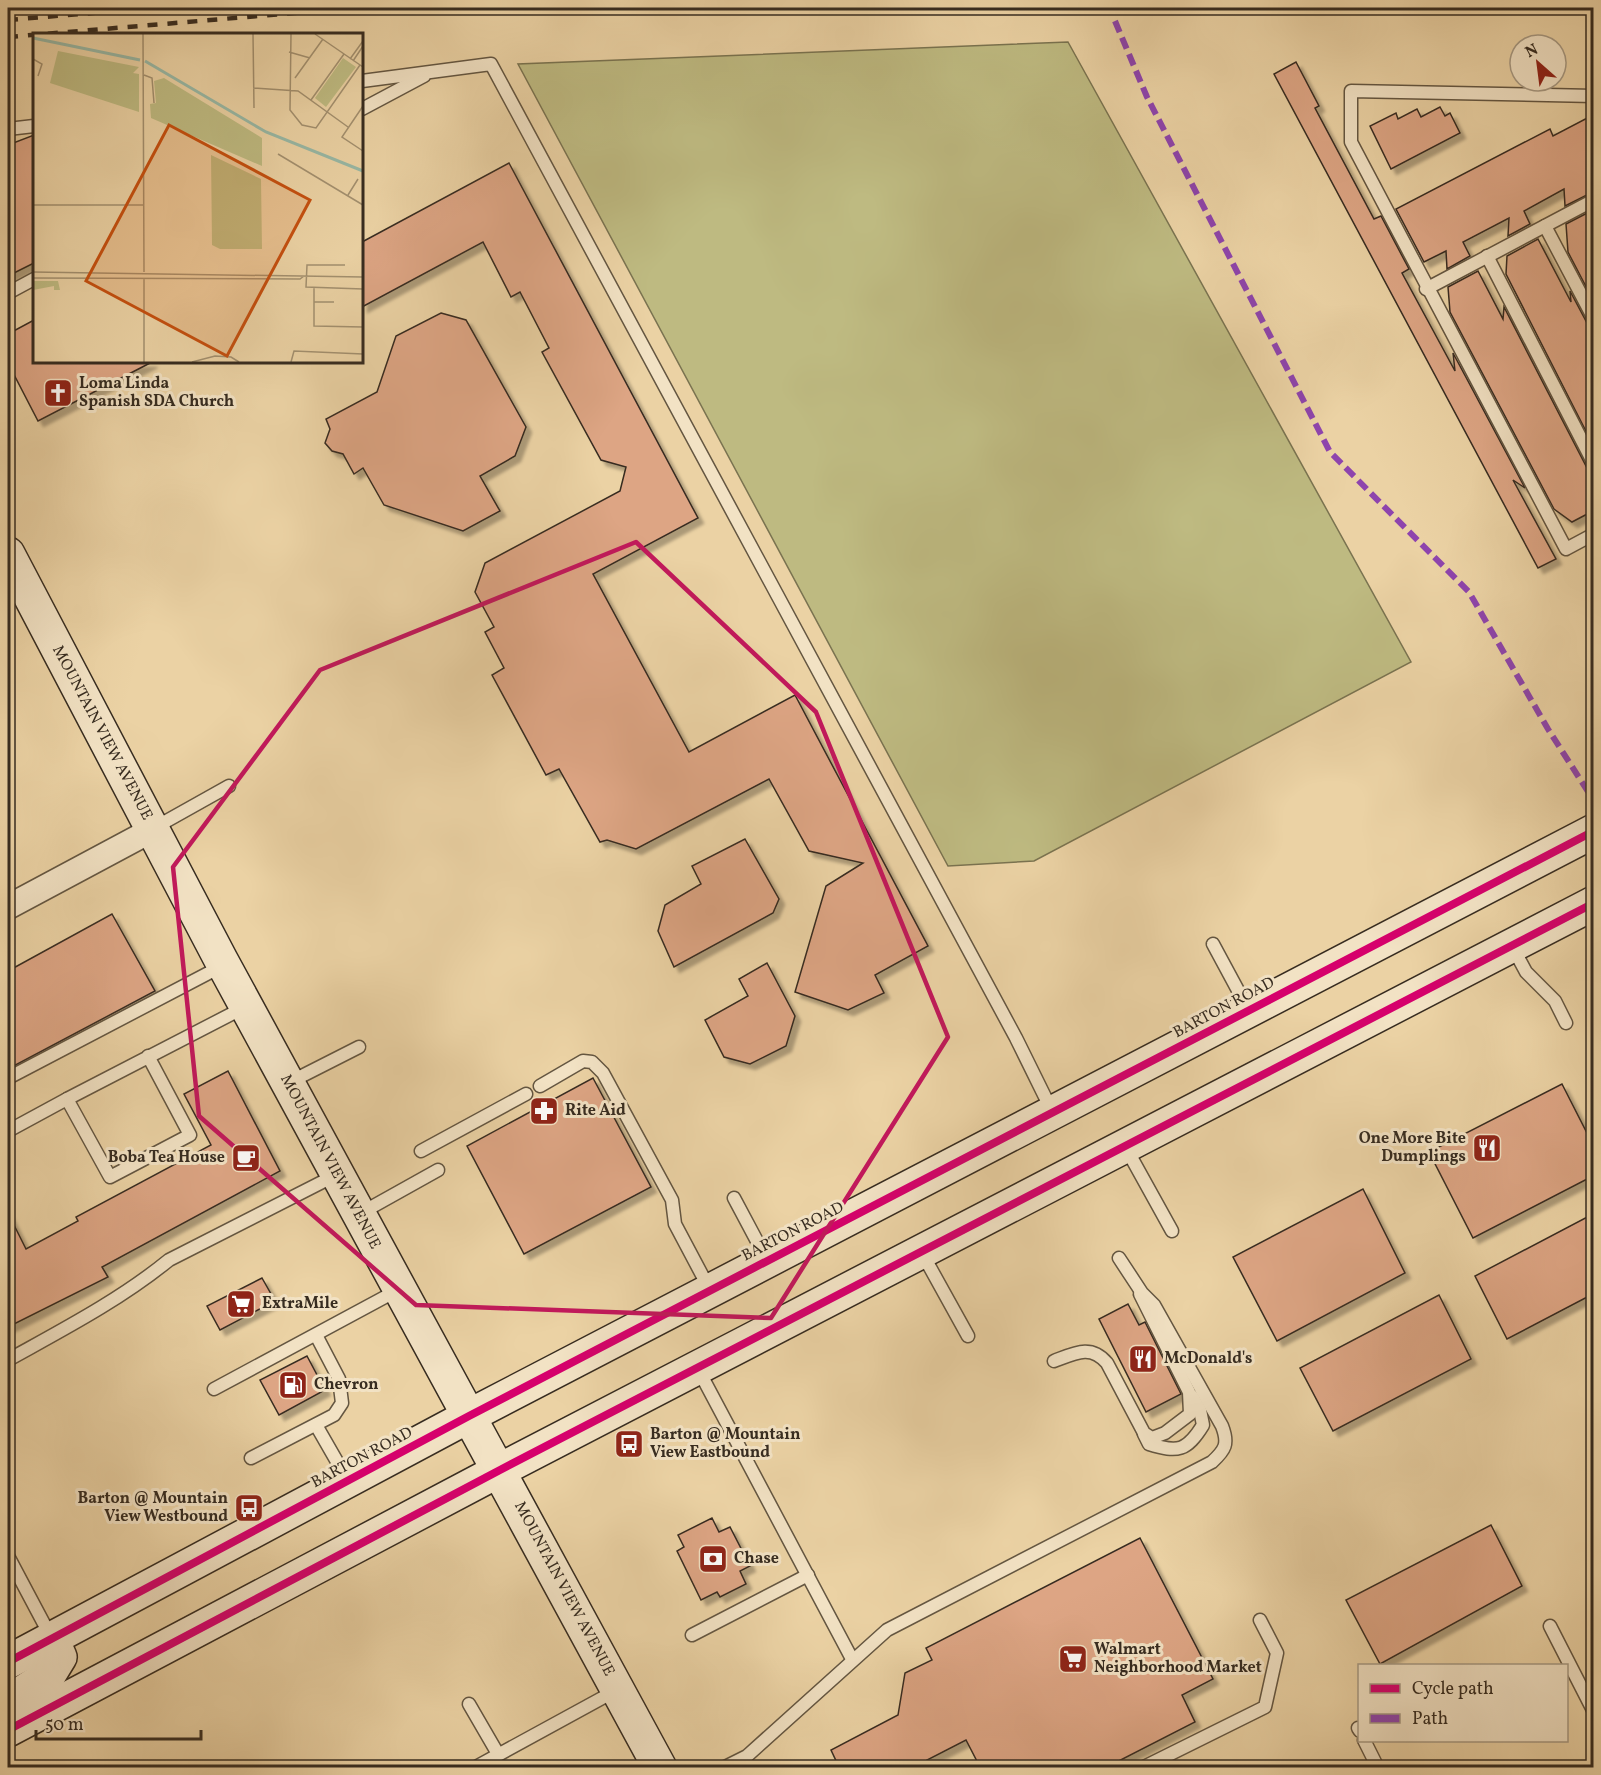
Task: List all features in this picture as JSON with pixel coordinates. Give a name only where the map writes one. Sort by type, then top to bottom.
[{"type":"main road","name":"MOUNTAIN VIEW AVENUE","points":[[8,554],[246,1006],[660,1767]]},
{"type":"main road","name":"BARTON ROAD","points":[[8,1662],[469,1416],[1593,831]]},
{"type":"main road","points":[[8,1730],[500,1470],[1593,903]]},
{"type":"main road","points":[[8,1701],[49,1675],[60,1658],[52,1639]]},
{"type":"street","points":[[8,907],[152,830]]},
{"type":"lane","points":[[363,81],[491,64],[1011,1029],[1053,1112]]},
{"type":"lane","points":[[363,108],[434,72]]},
{"type":"lane","points":[[1593,96],[1351,91],[1351,142],[1426,289],[1566,549],[1593,534]]},
{"type":"lane","points":[[8,129],[33,126]]},
{"type":"lane","points":[[1426,289],[1593,200]]},
{"type":"lane","points":[[1545,226],[1593,319]]},
{"type":"lane","points":[[1488,256],[1593,464]]},
{"type":"lane","points":[[8,293],[33,280]]},
{"type":"lane","points":[[152,830],[229,786]]},
{"type":"lane","points":[[1213,944],[1248,1010]]},
{"type":"lane","points":[[1512,946],[1526,972],[1555,1001],[1566,1023]]},
{"type":"lane","points":[[8,1078],[224,964]]},
{"type":"lane","points":[[8,1131],[246,1006]]},
{"type":"lane","points":[[288,1083],[359,1047]]},
{"type":"lane","points":[[67,1099],[110,1177],[190,1135],[148,1056]]},
{"type":"lane","points":[[540,1086],[583,1061],[592,1062],[603,1073],[672,1200],[675,1224],[711,1291]]},
{"type":"lane","points":[[421,1151],[526,1094]]},
{"type":"lane","points":[[1125,1146],[1172,1231]]},
{"type":"lane","points":[[358,1214],[438,1170]]},
{"type":"lane","points":[[8,1360],[62,1330],[151,1274],[168,1260],[337,1175]]},
{"type":"lane","points":[[734,1198],[767,1261]]},
{"type":"lane","points":[[922,1252],[968,1336]]},
{"type":"lane","points":[[723,1767],[747,1756],[852,1659],[887,1630],[1212,1462],[1225,1450],[1227,1442],[1222,1426],[1154,1305],[1139,1288],[1119,1258]]},
{"type":"lane","points":[[1054,1361],[1077,1352],[1090,1350],[1099,1354],[1107,1363],[1149,1444],[1166,1450],[1182,1449],[1195,1438],[1203,1425],[1200,1410],[1140,1299],[1139,1288]]},
{"type":"lane","points":[[214,1389],[399,1289]]},
{"type":"lane","points":[[251,1458],[334,1415],[342,1403],[339,1379],[316,1335]]},
{"type":"lane","points":[[698,1368],[852,1659]]},
{"type":"lane","points":[[1144,1433],[1152,1438],[1165,1432],[1190,1414],[1190,1392]]},
{"type":"lane","points":[[316,1425],[348,1481]]},
{"type":"lane","points":[[8,1556],[52,1639]]},
{"type":"lane","points":[[692,1635],[808,1575]]},
{"type":"lane","points":[[1142,1767],[1265,1707],[1277,1653],[1260,1620]]},
{"type":"lane","points":[[1550,1626],[1593,1712]]},
{"type":"lane","points":[[474,1767],[618,1689]]},
{"type":"lane","points":[[469,1704],[498,1754]]},
{"type":"lane","points":[[1365,1742],[1378,1767]]},
{"type":"highlighted area","points":[[636,542],[816,712],[948,1037],[771,1318],[416,1305],[199,1116],[173,867],[320,670]]},
{"type":"shaded area","points":[[1068,42],[1411,662],[1034,861],[948,866],[518,64]]},
{"type":"building","points":[[1296,62],[1319,106],[1315,108],[1374,219],[1381,216],[1409,269],[1402,273],[1455,371],[1453,353],[1525,488],[1513,480],[1556,559],[1538,568],[1274,74]]},
{"type":"building","points":[[1440,107],[1445,116],[1450,113],[1460,133],[1391,169],[1370,126],[1396,113],[1398,119],[1417,109],[1421,117]]},
{"type":"building","points":[[1593,115],[1593,192],[1565,206],[1564,189],[1524,211],[1530,224],[1508,236],[1509,218],[1463,242],[1470,256],[1447,269],[1446,251],[1424,262],[1396,209],[1550,129],[1553,136]]},
{"type":"building","points":[[33,135],[33,264],[8,276],[8,145]]},
{"type":"building","points":[[509,163],[698,518],[593,574],[689,752],[795,695],[928,946],[875,975],[884,993],[848,1010],[795,992],[826,886],[863,863],[809,851],[769,779],[636,849],[607,840],[600,842],[559,769],[546,775],[492,675],[504,668],[485,632],[494,627],[475,592],[485,563],[620,491],[626,467],[601,460],[542,352],[549,348],[520,292],[511,297],[483,242],[363,306],[363,241]]},
{"type":"building","points":[[1593,210],[1593,300],[1568,252],[1566,224]]},
{"type":"building","points":[[1538,239],[1571,302],[1570,291],[1587,323],[1593,327],[1593,445],[1506,274],[1507,256]]},
{"type":"building","points":[[1478,271],[1503,319],[1504,307],[1587,468],[1593,472],[1593,511],[1572,522],[1554,509],[1450,312],[1448,287]]},
{"type":"building","points":[[441,313],[466,320],[526,427],[515,456],[480,476],[500,511],[463,531],[384,505],[363,468],[354,474],[343,454],[332,451],[325,443],[330,429],[326,419],[377,392],[396,336]]},
{"type":"building","name":"Loma Linda Spanish SDA Church","points":[[33,321],[33,363],[150,363],[38,421],[8,363],[8,334]]},
{"type":"building","points":[[745,839],[779,899],[773,913],[674,967],[658,931],[665,905],[701,884],[692,866]]},
{"type":"building","points":[[112,914],[155,991],[8,1069],[8,971]]},
{"type":"building","points":[[767,963],[795,1016],[786,1046],[750,1064],[724,1057],[705,1020],[748,996],[739,979]]},
{"type":"building","points":[[228,1071],[280,1171],[102,1267],[108,1277],[8,1327],[8,1213],[26,1249],[78,1221],[76,1217],[211,1145],[184,1094]]},
{"type":"building","name":"Rite Aid","points":[[593,1078],[651,1187],[524,1254],[467,1146]]},
{"type":"building","points":[[1562,1084],[1593,1145],[1593,1176],[1473,1238],[1429,1152]]},
{"type":"building","points":[[1363,1189],[1405,1273],[1277,1341],[1233,1257]]},
{"type":"building","points":[[1593,1214],[1593,1294],[1507,1339],[1475,1276]]},
{"type":"building","name":"ExtraMile","points":[[262,1278],[275,1301],[220,1330],[207,1306]]},
{"type":"building","points":[[1439,1295],[1471,1359],[1333,1431],[1300,1368]]},
{"type":"building","points":[[1128,1304],[1139,1325],[1145,1322],[1181,1394],[1146,1412],[1099,1319]]},
{"type":"building","name":"Chevron","points":[[307,1356],[325,1390],[279,1415],[260,1380]]},
{"type":"building","name":"Chase","points":[[712,1518],[719,1532],[730,1527],[750,1566],[740,1571],[746,1584],[720,1597],[717,1592],[701,1600],[677,1551],[684,1547],[678,1535]]},
{"type":"building","points":[[1491,1525],[1522,1586],[1380,1664],[1346,1600]]},
{"type":"building","points":[[1140,1538],[1213,1679],[1182,1695],[1195,1722],[1107,1767],[980,1767],[966,1740],[927,1760],[931,1767],[839,1767],[831,1750],[898,1715],[905,1673],[932,1660],[926,1648]]},
{"type":"railway","points":[[8,20],[153,8]]},
{"type":"railway","points":[[56,33],[354,8]]},
{"type":"railway","points":[[8,37],[33,35]]},
{"type":"marked path","points":[[1115,21],[1147,97],[1330,452],[1469,592],[1548,729],[1594,801]]},
{"type":"cycle path","points":[[8,1662],[469,1416],[1594,831]]},
{"type":"cycle path","points":[[8,1730],[500,1470],[1594,903]]},
{"type":"place","name":"Loma Linda Spanish SDA Church","points":[[58,393]]},
{"type":"place","name":"Rite Aid","points":[[544,1111]]},
{"type":"place","name":"One More Bite Dumplings","points":[[1487,1148]]},
{"type":"place","name":"Boba Tea House","points":[[246,1158]]},
{"type":"place","name":"ExtraMile","points":[[241,1304]]},
{"type":"place","name":"McDonald's","points":[[1143,1359]]},
{"type":"place","name":"Chevron","points":[[293,1385]]},
{"type":"place","name":"Barton @ Mountain View Eastbound","points":[[629,1444]]},
{"type":"place","name":"Barton @ Mountain View Westbound","points":[[249,1508]]},
{"type":"place","name":"Chase","points":[[713,1559]]},
{"type":"place","name":"Walmart Neighborhood Market","points":[[1073,1659]]}]
